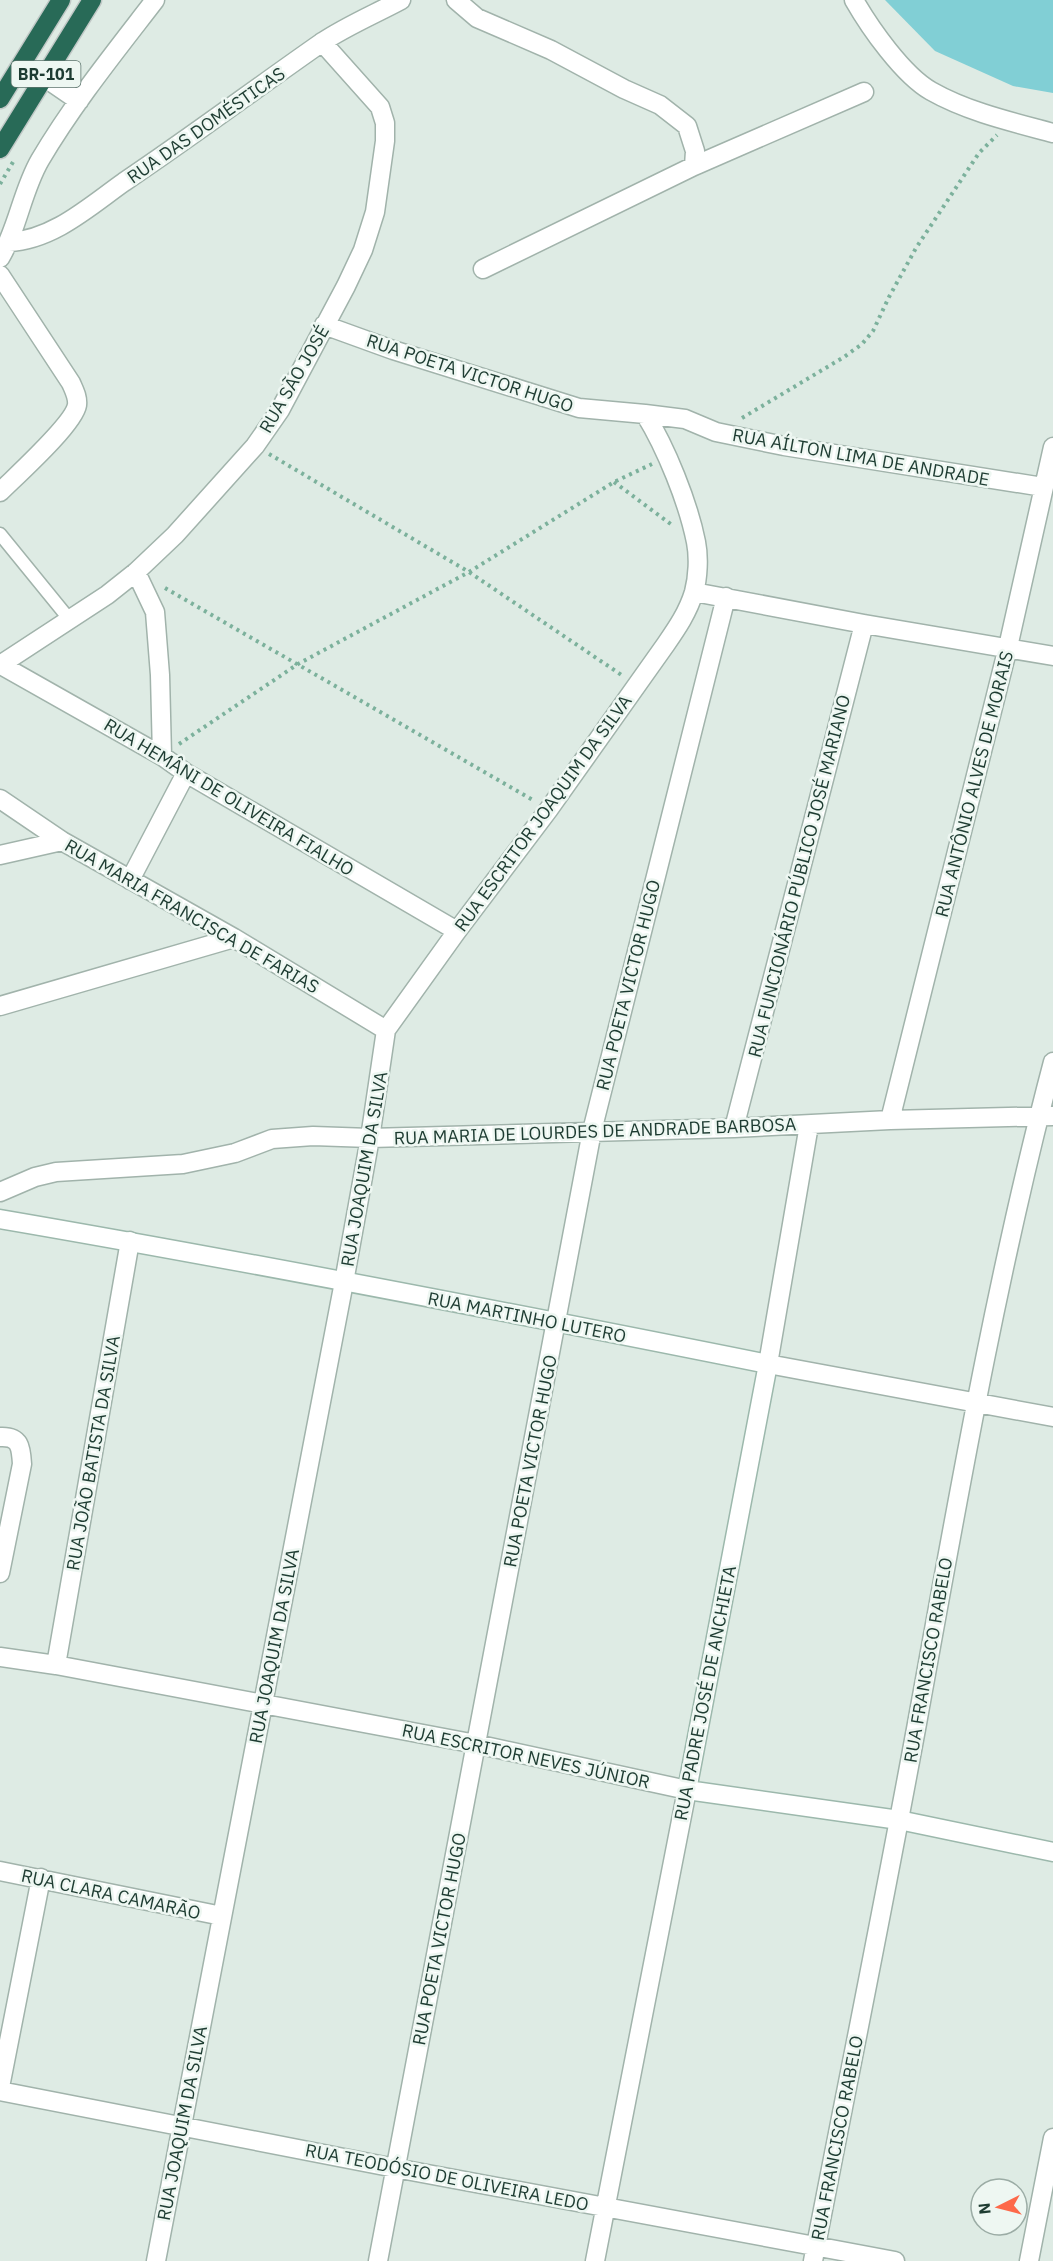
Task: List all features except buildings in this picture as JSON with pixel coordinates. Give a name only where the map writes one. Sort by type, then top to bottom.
[{"type":"highway","name":"BR-101","points":[[0,99],[61,0]]},
{"type":"highway","name":"BR-101","points":[[0,149],[92,0]]},
{"type":"street","points":[[5,250],[39,161],[79,101],[155,0]]},
{"type":"street","name":"RUA DAS DOMÉSTICAS","points":[[5,250],[62,224],[161,158],[322,42],[401,0]]},
{"type":"street","points":[[456,0],[477,18],[551,50],[624,89],[660,105],[687,126],[694,151],[694,166]]},
{"type":"street","points":[[854,0],[866,21],[888,49],[929,90],[958,105],[1053,133]]},
{"type":"street","name":"RUA SÃO JOSÉ","points":[[1,665],[70,620],[136,572],[175,535],[255,446],[280,410],[363,250],[375,212],[385,141],[385,123],[380,107],[322,42]]},
{"type":"street","points":[[44,76],[79,101]]},
{"type":"street","points":[[483,269],[694,166],[864,92]]},
{"type":"street","points":[[0,275],[71,383],[78,403],[75,413],[63,427],[0,492]]},
{"type":"street","name":"RUA POETA VICTOR HUGO","points":[[324,325],[393,350],[579,408],[645,414]]},
{"type":"street","points":[[645,414],[667,457],[697,543],[697,573],[694,592],[1053,656]]},
{"type":"street","name":"RUA AÍLTON LIMA DE ANDRADE","points":[[645,414],[685,419],[716,432],[784,446],[1043,488]]},
{"type":"street","name":"RUA ANTÔNIO ALVES DE MORAIS","points":[[890,1119],[1008,647],[1053,447]]},
{"type":"street","points":[[136,572],[154,612],[160,675],[162,756]]},
{"type":"street","name":"RUA ESCRITOR JOAQUIM DA SILVA","points":[[386,1030],[549,809],[684,617],[694,592]]},
{"type":"street","name":"RUA POETA VICTOR HUGO","points":[[378,2261],[592,1131],[726,597]]},
{"type":"street","name":"RUA FUNCIONÁRIO PÚBLICO JOSÉ MARIANO","points":[[734,1128],[864,624]]},
{"type":"street","name":"RUA HEMÂNI DE OLIVEIRA FIALHO","points":[[1,665],[162,756],[186,773],[457,931]]},
{"type":"street","points":[[130,880],[186,773]]},
{"type":"street","name":"RUA MARIA FRANCISCA DE FARIAS","points":[[0,799],[62,841],[234,938],[386,1030]]},
{"type":"street","points":[[0,855],[62,841]]},
{"type":"street","points":[[0,1006],[234,938]]},
{"type":"street","name":"RUA JOAQUIM DA SILVA","points":[[156,2261],[344,1282],[370,1138],[386,1030]]},
{"type":"street","name":"RUA FRANCISCO RABELO","points":[[814,2254],[899,1820],[976,1402],[1046,1117],[1053,1062]]},
{"type":"street","name":"RUA MARIA DE LOURDES DE ANDRADE BARBOSA","points":[[0,1192],[35,1177],[56,1172],[183,1164],[234,1153],[272,1139],[313,1136],[370,1138],[734,1128],[890,1119],[1046,1117]]},
{"type":"street","name":"RUA PADRE JOSÉ DE ANCHIETA","points":[[596,2261],[768,1364],[808,1125]]},
{"type":"street","name":"RUA MARTINHO LUTERO","points":[[0,1219],[556,1321],[768,1364],[1053,1417]]},
{"type":"street","name":"RUA JOÃO BATISTA DA SILVA","points":[[56,1665],[130,1242]]},
{"type":"street","points":[[0,1437],[16,1440],[21,1448],[22,1464],[0,1573]]},
{"type":"street","name":"RUA ESCRITOR NEVES JÚNIOR","points":[[0,1657],[56,1665],[476,1744],[687,1790],[899,1820],[1053,1852]]},
{"type":"street","name":"RUA CLARA CAMARÃO","points":[[0,1871],[222,1916]]},
{"type":"street","points":[[0,2089],[41,1878]]},
{"type":"street","name":"RUA TEODÓSIO DE OLIVEIRA LEDO","points":[[0,2089],[395,2168],[605,2207],[814,2254],[895,2261]]},
{"type":"street","points":[[1029,2261],[1053,2138]]},
{"type":"lane","points":[[0,534],[70,620]]},
{"type":"path","points":[[716,432],[844,357],[862,344],[873,331],[915,248],[979,153],[1010,122]]},
{"type":"path","points":[[0,184],[12,164]]},
{"type":"path","points":[[255,446],[469,572],[636,685]]},
{"type":"path","points":[[162,756],[298,664],[469,572],[614,482],[667,457]]},
{"type":"path","points":[[614,482],[697,543]]},
{"type":"path","points":[[136,572],[549,809]]},
{"type":"water","points":[[885,0],[1053,0],[1053,93],[1013,86],[935,51]]}]
